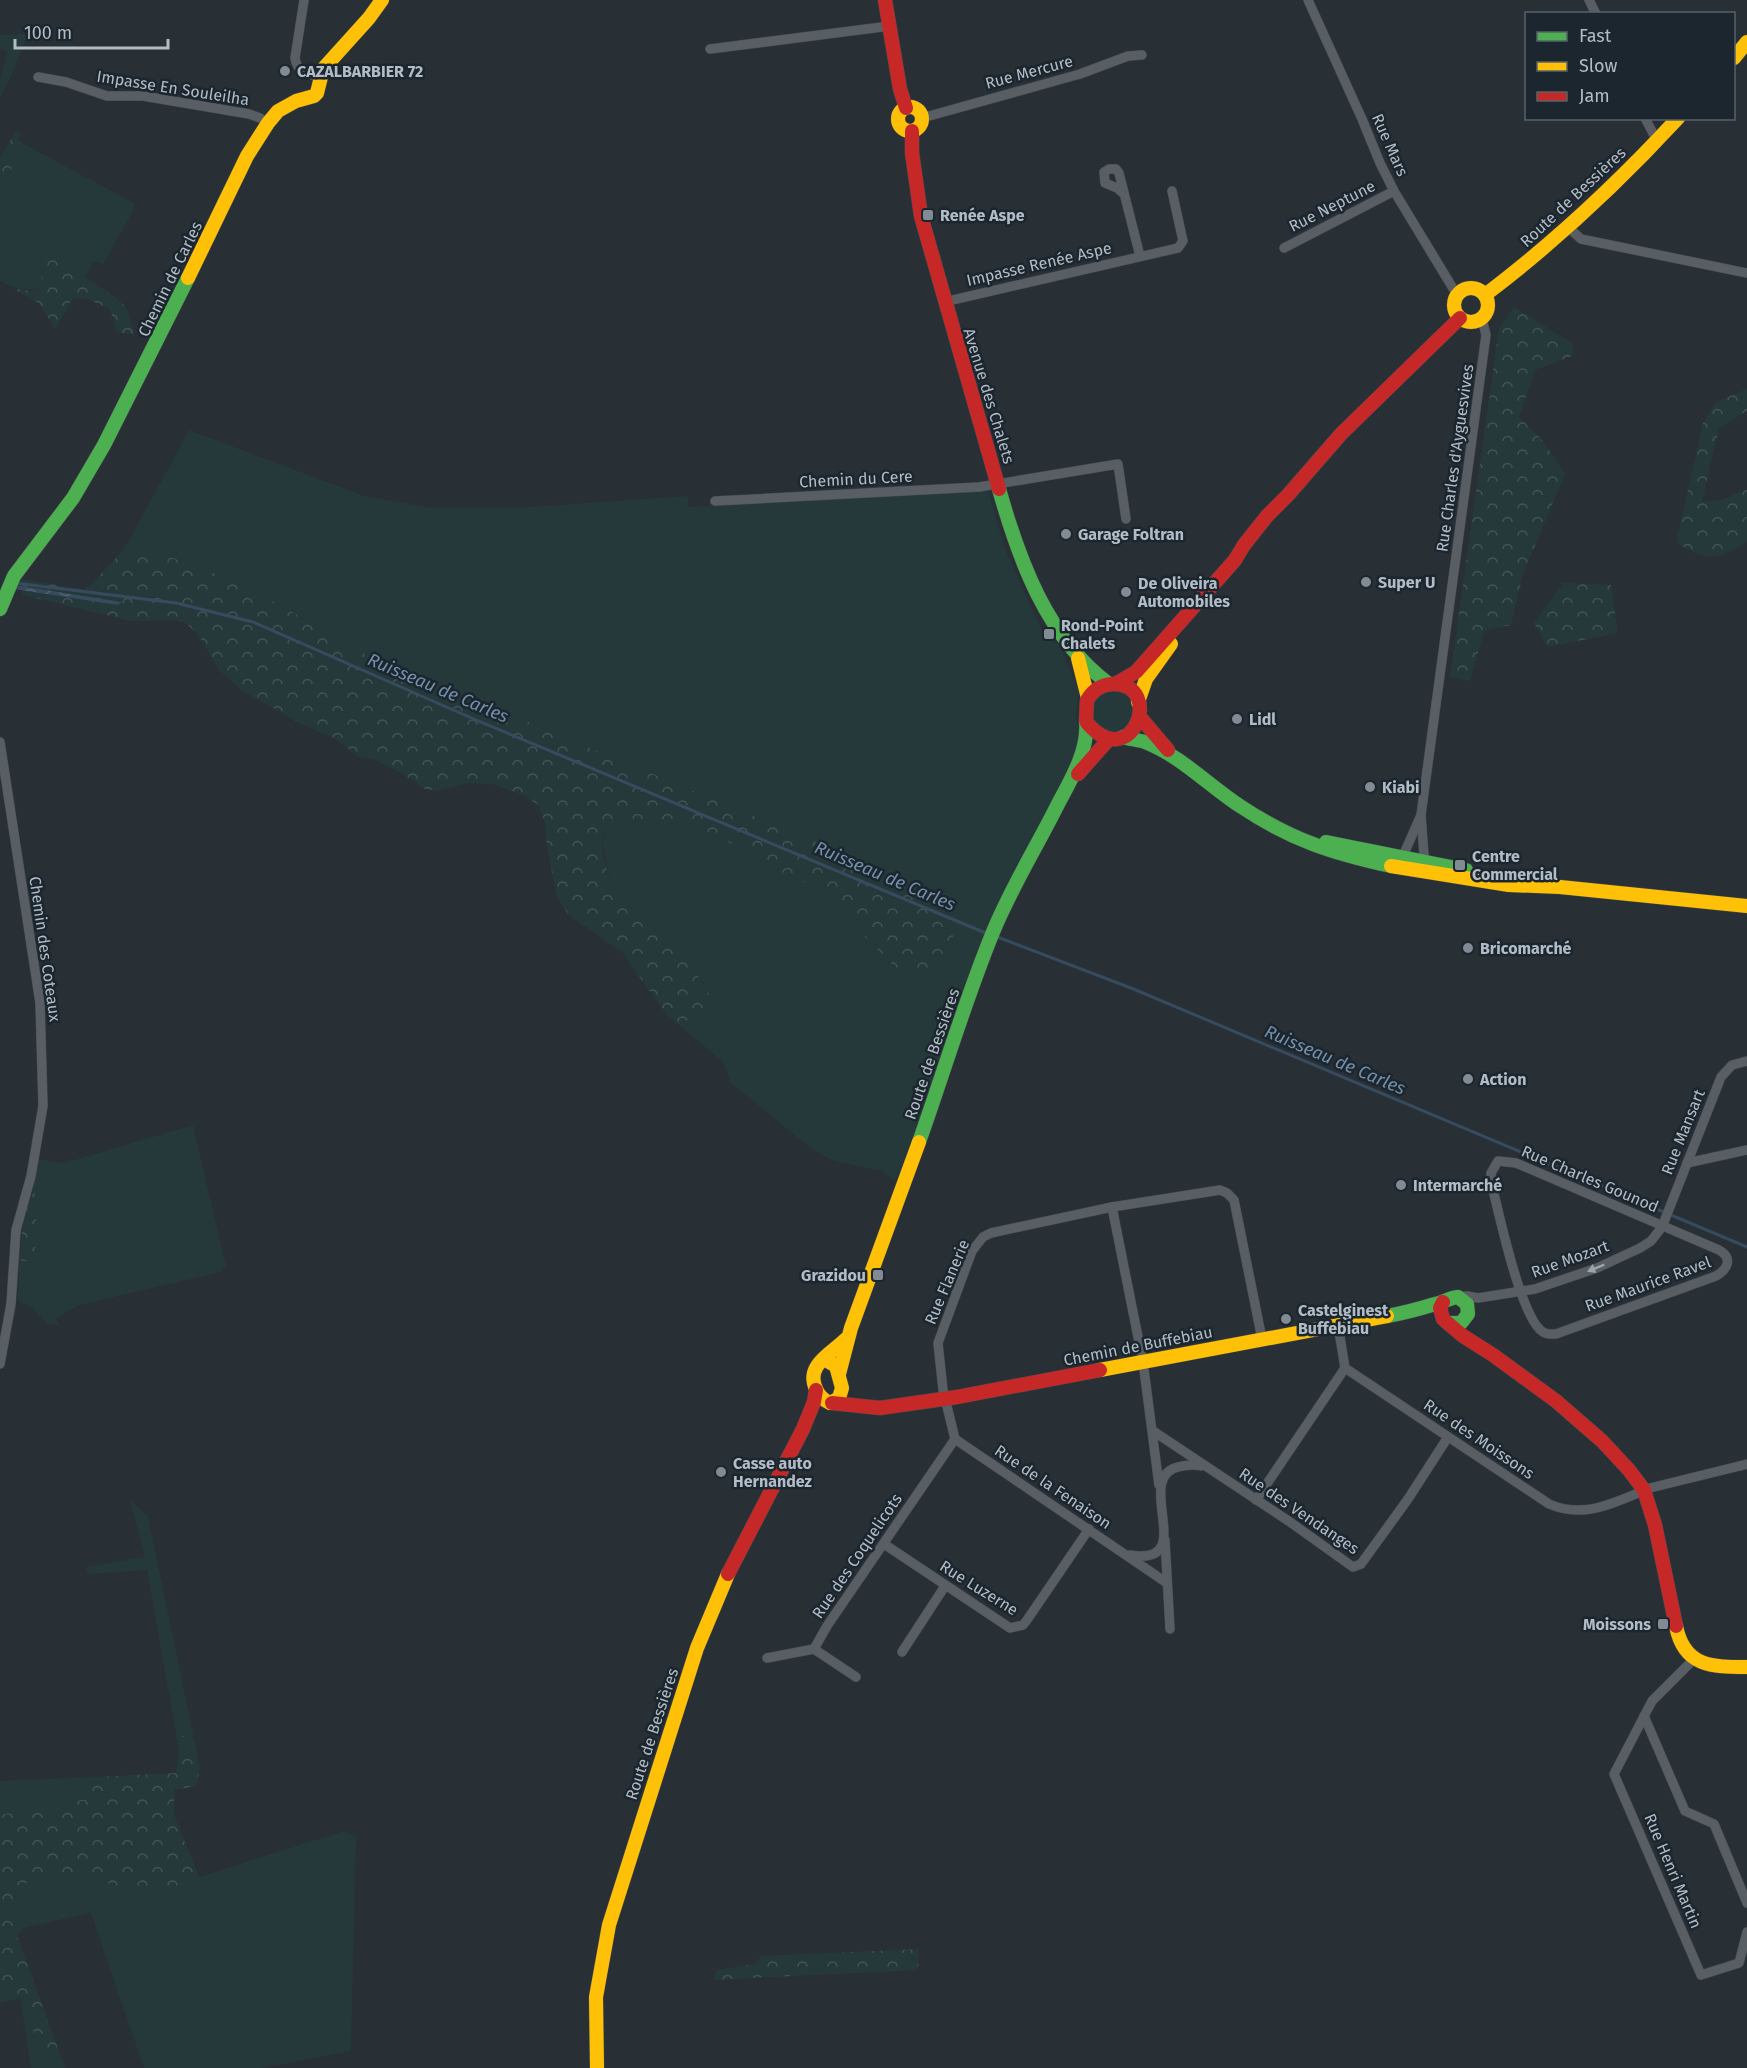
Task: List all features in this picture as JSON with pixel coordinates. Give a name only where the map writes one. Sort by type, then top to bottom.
[{"type":"street","points":[[304,0],[295,58],[296,65],[302,72],[321,77]]},
{"type":"street","name":"Chemin de Carles","points":[[0,609],[14,576],[73,498],[104,444],[206,245],[247,156],[278,111],[317,93],[329,60],[369,18],[382,0]]},
{"type":"street","name":"Avenue des Chalets","points":[[885,0],[900,89],[906,108],[898,116],[899,124],[904,129],[912,131],[912,153],[921,216],[1010,528],[1024,565],[1050,615],[1077,656],[1101,679],[1112,684]]},
{"type":"street","name":"Rue Mars","points":[[1308,0],[1394,191],[1457,295]]},
{"type":"street","points":[[710,49],[890,26]]},
{"type":"street","points":[[1735,57],[1747,42]]},
{"type":"street","name":"Rue Mercure","points":[[922,118],[1080,74],[1128,56],[1143,55]]},
{"type":"street","name":"Impasse En Souleilha","points":[[38,77],[66,82],[108,96],[143,96],[249,114],[268,123]]},
{"type":"street","points":[[906,108],[915,108],[922,118],[921,124],[912,131]]},
{"type":"street","points":[[1646,120],[1657,141]]},
{"type":"street","name":"Route de Bessières","points":[[1485,296],[1568,227],[1676,120]]},
{"type":"street","name":"Impasse Renée Aspe","points":[[944,302],[1178,248],[1183,242],[1172,191]]},
{"type":"street","name":"Rue Neptune","points":[[1284,248],[1394,191]]},
{"type":"street","points":[[1124,194],[1140,256]]},
{"type":"street","points":[[1568,227],[1581,239],[1747,273]]},
{"type":"street","points":[[1467,289],[1475,289],[1485,296],[1488,305],[1482,319],[1469,322],[1460,318],[1454,308],[1457,295],[1467,289]]},
{"type":"street","points":[[1088,698],[1099,687],[1112,684],[1136,672],[1235,561],[1244,545],[1268,516],[1341,434],[1460,318]]},
{"type":"street","name":"Rue Charles d'Ayguesvives","points":[[1412,863],[1421,815],[1486,334],[1482,319]]},
{"type":"street","name":"Chemin du Cere","points":[[715,501],[999,485],[1118,464],[1126,519]]},
{"type":"street","points":[[1138,702],[1146,680],[1197,604]]},
{"type":"street","name":"Avenue des Chalets","points":[[1077,656],[1088,698]]},
{"type":"street","points":[[1112,684],[1129,689],[1138,702],[1140,717],[1177,759]]},
{"type":"street","name":"Route de Bessières","points":[[803,1429],[830,1403],[839,1398],[842,1388],[839,1374],[846,1338],[907,1175],[988,945],[1085,746],[1087,723],[1084,711],[1088,698]]},
{"type":"street","name":"Route de Bessières","points":[[1067,787],[1096,752],[1134,729],[1140,717]]},
{"type":"street","points":[[1087,723],[1099,736],[1145,742],[1177,759],[1238,805],[1306,843],[1361,861],[1412,863],[1560,887],[1747,906]]},
{"type":"street","name":"Chemin des Coteaux","points":[[0,742],[40,1003],[43,1094],[31,1176],[16,1230],[11,1304],[0,1364]]},
{"type":"street","name":"Rue Charles d'Ayguesvives","points":[[1412,863],[1421,815]]},
{"type":"street","name":"Rue Mansart","points":[[1662,1227],[1721,1077],[1732,1065],[1747,1061]]},
{"type":"street","points":[[1687,1163],[1747,1150]]},
{"type":"street","name":"Rue Charles Gounod","points":[[1519,1291],[1492,1186],[1491,1173],[1498,1161],[1516,1163],[1662,1227]]},
{"type":"street","name":"Rue Flanerie","points":[[946,1398],[938,1343],[977,1243],[991,1233],[1112,1207],[1220,1190],[1227,1192],[1234,1200],[1237,1212],[1262,1338]]},
{"type":"street","points":[[1112,1207],[1143,1362],[1153,1431],[1165,1535],[1170,1629]]},
{"type":"street","name":"Rue Maurice Ravel","points":[[1519,1291],[1537,1327],[1550,1335],[1724,1272],[1729,1260],[1726,1254],[1662,1227]]},
{"type":"street","name":"Rue Mozart","points":[[1470,1308],[1597,1268],[1651,1241],[1662,1227]]},
{"type":"street","points":[[1470,1308],[1454,1324],[1446,1321],[1440,1314],[1443,1302],[1448,1298],[1458,1297],[1464,1300],[1470,1308],[1472,1340]]},
{"type":"street","name":"Chemin de Buffebiau","points":[[830,1403],[872,1407],[906,1405],[1411,1312],[1443,1302]]},
{"type":"street","name":"Chemin de Buffebiau","points":[[1411,1312],[1446,1321],[1463,1336],[1472,1340],[1556,1401],[1602,1441],[1629,1470],[1644,1490],[1655,1525],[1678,1636],[1684,1650],[1694,1659]]},
{"type":"street","points":[[1257,1500],[1345,1368],[1338,1325]]},
{"type":"street","name":"Route de Bessières","points":[[597,2068],[596,1997],[609,1925],[693,1659],[726,1578],[803,1429],[814,1402],[816,1390],[814,1368],[818,1361],[824,1359],[846,1338]]},
{"type":"street","points":[[824,1359],[836,1366],[839,1374]]},
{"type":"street","name":"Rue des Moissons","points":[[1345,1368],[1549,1504],[1560,1509],[1588,1510],[1644,1490],[1746,1466]]},
{"type":"street","points":[[842,1388],[848,1394],[872,1407]]},
{"type":"street","points":[[816,1390],[821,1400],[830,1403]]},
{"type":"street","points":[[946,1398],[955,1439]]},
{"type":"street","name":"Rue des Vendanges","points":[[1153,1431],[1353,1567],[1361,1564],[1408,1499],[1448,1437]]},
{"type":"street","name":"Rue de la Fenaison","points":[[955,1439],[1167,1583]]},
{"type":"street","name":"Rue des Coquelicots","points":[[814,1648],[955,1439]]},
{"type":"street","points":[[1159,1485],[1167,1472],[1174,1468],[1194,1464],[1207,1467]]},
{"type":"street","name":"Rue Luzerne","points":[[884,1544],[1010,1628],[1016,1628],[1027,1620],[1089,1529]]},
{"type":"street","points":[[1126,1555],[1151,1555],[1162,1546],[1165,1535]]},
{"type":"street","points":[[902,1652],[945,1586]]},
{"type":"street","points":[[767,1658],[814,1648],[856,1677]]},
{"type":"street","points":[[1694,1659],[1706,1665],[1747,1667]]},
{"type":"street","name":"Rue Henri Martin","points":[[1694,1659],[1652,1701],[1614,1774],[1701,1975],[1739,1962],[1747,1932]]},
{"type":"street","points":[[1644,1716],[1685,1811],[1714,1824],[1747,1903]]},
{"type":"green space","points":[[25,34],[26,39],[0,98],[0,81],[7,53],[0,48],[0,35]]},
{"type":"green space","points":[[16,131],[21,134],[18,140],[22,143],[0,198],[0,157]]},
{"type":"green space","points":[[22,143],[134,203],[132,213],[103,264],[94,261],[85,277],[57,254],[44,251],[40,269],[45,287],[21,289],[0,281],[0,198]]},
{"type":"green space","points":[[44,251],[57,254],[85,277],[117,298],[128,310],[134,335],[117,332],[110,309],[87,299],[73,298],[55,329],[40,304],[12,288],[31,291],[44,287],[40,269]]},
{"type":"green space","points":[[1514,307],[1573,344],[1572,356],[1535,370],[1519,417],[1543,441],[1565,474],[1523,574],[1511,625],[1484,631],[1470,681],[1450,677],[1499,328]]},
{"type":"green space","points":[[1747,389],[1747,411],[1719,428],[1702,502],[1722,500],[1747,489],[1747,542],[1727,553],[1712,557],[1704,556],[1676,542],[1703,423],[1716,402]]},
{"type":"green space","points":[[189,430],[364,496],[432,508],[516,508],[688,496],[688,507],[987,487],[1005,549],[1043,633],[1060,646],[1079,691],[1076,714],[1081,744],[993,914],[895,1181],[882,1171],[834,1161],[813,1150],[731,1083],[723,1062],[679,1025],[705,1010],[705,984],[653,928],[618,897],[611,885],[602,842],[608,828],[621,817],[698,827],[756,859],[813,885],[897,969],[898,876],[360,652],[291,611],[220,576],[170,557],[125,548]]},
{"type":"green space","points":[[125,548],[170,557],[220,576],[291,611],[360,652],[898,876],[944,915],[953,927],[953,941],[943,953],[941,966],[919,975],[897,969],[813,885],[756,859],[698,827],[621,817],[606,832],[602,843],[605,862],[615,891],[627,906],[682,956],[698,976],[711,998],[705,1010],[679,1025],[666,1014],[622,952],[568,914],[557,897],[547,848],[545,822],[538,805],[524,795],[492,784],[469,783],[437,791],[425,789],[403,774],[375,760],[357,756],[334,738],[307,727],[241,690],[218,669],[200,637],[186,623],[175,620],[131,621],[23,595],[21,579],[86,590]]},
{"type":"green space","points":[[1564,583],[1611,585],[1618,633],[1547,647],[1534,623]]},
{"type":"green space","points":[[1112,689],[1127,696],[1134,711],[1127,726],[1112,733],[1097,726],[1090,711],[1097,696]]},
{"type":"green space","points":[[193,1125],[226,1266],[221,1272],[80,1305],[56,1318],[59,1325],[48,1324],[32,1307],[18,1301],[19,1260],[32,1263],[37,1194],[32,1193],[38,1159],[64,1163]]},
{"type":"green space","points":[[32,1193],[37,1194],[35,1254],[32,1263],[19,1260],[23,1220]]},
{"type":"green space","points":[[130,1500],[148,1516],[194,1739],[176,1734],[147,1570],[88,1574],[86,1567],[145,1557]]},
{"type":"green space","points":[[176,1734],[194,1739],[200,1769],[196,1786],[174,1790],[174,1815],[199,1877],[187,1891],[134,1890],[64,1872],[17,1886],[10,1909],[17,1936],[65,2068],[48,2068],[48,2063],[34,2046],[33,2018],[28,2000],[20,1998],[0,2003],[0,1815],[87,1799],[94,1777],[176,1773],[179,1750]]},
{"type":"green space","points":[[94,1777],[88,1799],[0,1815],[0,1781]]},
{"type":"green space","points":[[344,1831],[356,1836],[351,2051],[262,2068],[144,2068],[91,1913],[23,1928],[17,1936],[10,1909],[17,1886],[64,1872],[134,1890],[187,1891],[199,1877]]},
{"type":"green space","points":[[919,1949],[918,1970],[713,1980],[717,1970],[755,1964],[761,1956]]},
{"type":"green space","points":[[20,1998],[28,2000],[33,2018],[34,2046],[48,2063],[48,2068],[31,2068]]},
{"type":"water","points":[[14,585],[121,602],[118,605],[14,589]]},
{"type":"waterway","name":"Ruisseau de Carles","points":[[15,583],[176,603],[253,622],[476,720],[988,934]]},
{"type":"waterway","name":"Ruisseau de Carles","points":[[995,936],[1131,988],[1747,1247]]},
{"type":"traffic: fast","points":[[0,609],[14,576],[73,498],[104,445],[188,278]]},
{"type":"traffic: fast","points":[[999,489],[1026,570],[1052,621],[1068,644],[1109,684]]},
{"type":"traffic: fast","points":[[919,1142],[993,932],[1078,765],[1085,743],[1086,721]]},
{"type":"traffic: fast","points":[[1123,737],[1145,742],[1171,755],[1228,798],[1277,828],[1312,844],[1391,866]]},
{"type":"traffic: fast","points":[[1326,842],[1466,870]]},
{"type":"traffic: fast","points":[[1387,1316],[1458,1297],[1467,1304],[1468,1314],[1461,1323],[1448,1323]]},
{"type":"traffic: slow","points":[[188,278],[247,156],[268,123],[278,111],[317,93],[323,69],[369,18],[382,0]]},
{"type":"traffic: slow","points":[[1735,57],[1747,42]]},
{"type":"traffic: slow","points":[[910,107],[915,108],[921,114],[922,119],[921,124],[915,130],[910,131],[905,130],[899,124],[898,119],[899,114],[905,108],[910,107]]},
{"type":"traffic: slow","points":[[1485,295],[1585,211],[1676,120]]},
{"type":"traffic: slow","points":[[1471,288],[1483,293],[1488,305],[1483,317],[1471,322],[1459,317],[1454,305],[1459,293],[1471,288]]},
{"type":"traffic: slow","points":[[1138,702],[1146,679],[1171,644]]},
{"type":"traffic: slow","points":[[1078,658],[1088,698]]},
{"type":"traffic: slow","points":[[1391,866],[1509,885],[1560,887],[1747,906]]},
{"type":"traffic: slow","points":[[839,1374],[851,1328],[919,1142]]},
{"type":"traffic: slow","points":[[1100,1370],[1387,1316]]},
{"type":"traffic: slow","points":[[824,1359],[836,1366],[842,1388],[839,1398],[830,1403],[825,1401],[817,1391],[814,1373],[821,1361],[846,1339]]},
{"type":"traffic: slow","points":[[597,2068],[596,1997],[609,1925],[697,1648],[728,1574]]},
{"type":"traffic: slow","points":[[1676,1626],[1686,1650],[1701,1662],[1711,1665],[1747,1667]]},
{"type":"traffic: jam","points":[[885,0],[900,89],[906,108]]},
{"type":"traffic: jam","points":[[912,131],[912,153],[921,216],[999,489]]},
{"type":"traffic: jam","points":[[1115,684],[1136,672],[1235,560],[1267,516],[1341,434],[1460,318]]},
{"type":"traffic: jam","points":[[1086,721],[1087,700],[1102,686],[1114,684],[1129,688],[1138,698],[1140,710],[1129,734],[1117,739],[1103,736],[1087,723]]},
{"type":"traffic: jam","points":[[1140,717],[1168,750]]},
{"type":"traffic: jam","points":[[1078,774],[1109,739]]},
{"type":"traffic: jam","points":[[1443,1302],[1440,1308],[1443,1319],[1463,1336],[1556,1401],[1602,1441],[1644,1490],[1655,1525],[1676,1626]]},
{"type":"traffic: jam","points":[[832,1403],[880,1408],[957,1397],[1100,1370]]},
{"type":"traffic: jam","points":[[728,1574],[803,1429],[814,1402],[816,1390]]},
{"type":"place","name":"CAZALBARBIER 72","points":[[285,71]]},
{"type":"place","name":"Renée Aspe","points":[[928,215]]},
{"type":"place","name":"Garage Foltran","points":[[1066,534]]},
{"type":"place","name":"Super U","points":[[1366,582]]},
{"type":"place","name":"De Oliveira Automobiles","points":[[1126,592]]},
{"type":"place","name":"Rond-Point Chalets","points":[[1049,634]]},
{"type":"place","name":"Lidl","points":[[1237,719]]},
{"type":"place","name":"Kiabi","points":[[1370,787]]},
{"type":"place","name":"Centre Commercial","points":[[1460,865]]},
{"type":"place","name":"Bricomarché","points":[[1468,948]]},
{"type":"place","name":"Action","points":[[1468,1079]]},
{"type":"place","name":"Intermarché","points":[[1401,1185]]},
{"type":"place","name":"Grazidou","points":[[878,1275]]},
{"type":"place","name":"Castelginest Buffebiau","points":[[1286,1319]]},
{"type":"place","name":"Casse auto Hernandez","points":[[721,1472]]},
{"type":"place","name":"Moissons","points":[[1663,1624]]}]
